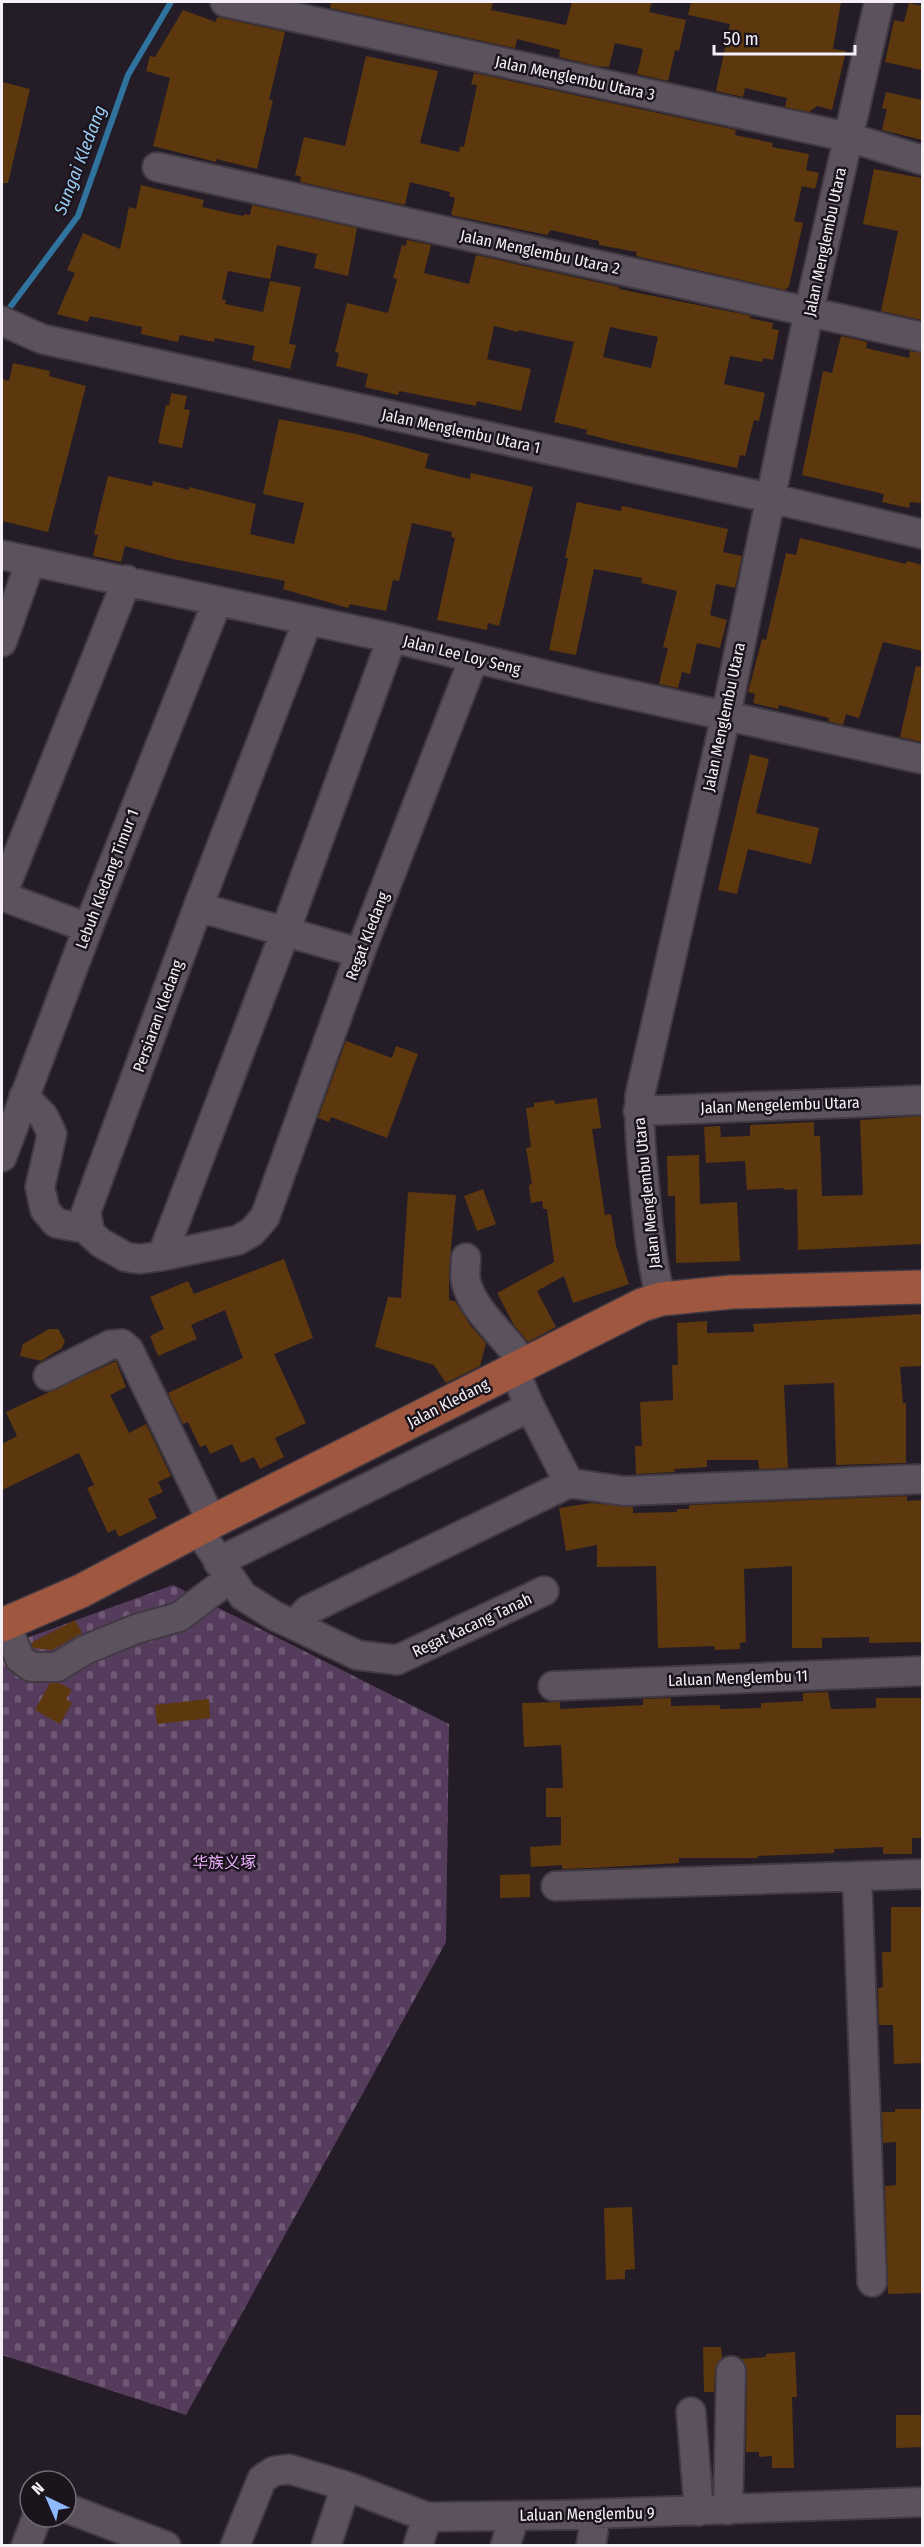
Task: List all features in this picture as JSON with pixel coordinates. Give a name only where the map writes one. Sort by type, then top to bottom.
[{"type":"main road","name":"Jalan Kledang","points":[[3,1624],[81,1592],[205,1526],[642,1305],[661,1299],[732,1292],[922,1287]]},
{"type":"street","name":"Jalan Menglembu Utara 3","points":[[225,2],[848,137],[922,160]]},
{"type":"street","name":"Jalan Menglembu Utara","points":[[661,1299],[655,1278],[645,1194],[638,1111],[640,1095],[726,715],[809,311],[879,2]]},
{"type":"street","name":"Jalan Menglembu Utara 2","points":[[157,167],[922,337]]},
{"type":"street","name":"Jalan Menglembu Utara 1","points":[[8,325],[42,339],[770,498],[922,534]]},
{"type":"street","name":"Jalan Lee Loy Seng","points":[[2,555],[392,638],[595,687],[922,759]]},
{"type":"street","points":[[2,642],[30,562]]},
{"type":"street","points":[[88,928],[2,896],[127,580]]},
{"type":"street","name":"Lebuh Kledang Timur 1","points":[[2,1155],[88,928],[217,602]]},
{"type":"street","name":"Persiaran Kledang","points":[[87,1224],[86,1212],[91,1197],[308,620]]},
{"type":"street","points":[[24,1096],[44,1117],[52,1134],[40,1187],[45,1210],[56,1223],[77,1227],[87,1224],[90,1233],[101,1243],[126,1257],[162,1256],[285,932],[392,638]]},
{"type":"street","name":"Regat Kledang","points":[[162,1256],[238,1240],[252,1232],[265,1216],[360,953],[474,658]]},
{"type":"street","points":[[198,908],[360,953]]},
{"type":"street","name":"Jalan Mengelembu Utara","points":[[638,1111],[922,1100]]},
{"type":"street","points":[[466,1258],[465,1280],[471,1296],[514,1348],[530,1407],[569,1483]]},
{"type":"street","name":"Regat Kacang Tanah","points":[[48,1376],[110,1345],[122,1344],[129,1350],[224,1570],[243,1596],[275,1616],[357,1655],[397,1660],[544,1591]]},
{"type":"street","points":[[3,1624],[20,1659],[31,1667],[57,1667],[85,1650],[136,1629],[179,1617],[224,1570],[530,1407]]},
{"type":"street","points":[[295,1624],[308,1610],[569,1483],[624,1491],[922,1479]]},
{"type":"street","name":"Laluan Menglembu 11","points":[[553,1686],[922,1671]]},
{"type":"street","points":[[556,1886],[922,1874]]},
{"type":"street","points":[[856,1876],[872,2282]]},
{"type":"street","points":[[728,2510],[731,2371]]},
{"type":"street","points":[[691,2412],[699,2511]]},
{"type":"street","name":"Laluan Menglembu 9","points":[[235,2546],[262,2479],[274,2471],[289,2469],[346,2486],[428,2517],[699,2511],[922,2502]]},
{"type":"street","points":[[326,2546],[346,2486]]},
{"type":"street","points":[[78,2514],[131,2539],[166,2546]]},
{"type":"street","points":[[591,2546],[596,2514]]},
{"type":"street","points":[[506,2546],[515,2516]]},
{"type":"street","points":[[418,2546],[428,2517]]},
{"type":"street","points":[[26,2546],[32,2529]]},
{"type":"green space","name":"华族义塚","points":[[173,1585],[449,1724],[446,1942],[186,2415],[2,2355],[2,1647]]},
{"type":"building","points":[[331,2],[493,2],[491,10],[566,25],[572,2],[652,2],[649,12],[686,20],[679,51],[675,50],[668,81],[637,74],[643,49],[615,43],[609,67],[596,66],[559,57],[560,50],[517,39],[515,48],[330,8]]},
{"type":"building","points":[[691,2],[841,2],[833,49],[846,51],[832,110],[817,106],[809,112],[785,107],[787,98],[745,88],[743,97],[716,91],[730,24],[688,15]]},
{"type":"building","points":[[909,3],[922,6],[922,70],[885,62],[894,20],[904,22]]},
{"type":"building","points":[[183,10],[216,22],[217,17],[285,32],[269,100],[273,100],[257,169],[216,159],[216,162],[153,146],[170,78],[146,71],[150,56],[155,57]]},
{"type":"building","points":[[366,56],[438,71],[420,143],[459,152],[460,146],[464,147],[477,85],[471,84],[474,73],[736,130],[735,135],[773,143],[772,147],[809,154],[806,170],[819,173],[815,189],[802,186],[794,221],[803,223],[789,286],[785,290],[636,256],[637,252],[599,245],[599,241],[551,230],[547,235],[451,215],[455,198],[449,196],[450,192],[410,182],[405,205],[300,182],[301,177],[295,175],[304,137],[345,146]]},
{"type":"building","points":[[2,82],[30,89],[8,183],[2,183]]},
{"type":"building","points":[[886,92],[922,100],[922,140],[882,130],[887,109],[882,108]]},
{"type":"building","points":[[874,169],[922,178],[922,320],[881,311],[898,231],[863,224]]},
{"type":"building","points":[[141,185],[204,200],[202,207],[243,216],[244,214],[250,215],[252,205],[357,228],[348,276],[314,268],[317,254],[277,245],[270,279],[228,271],[222,299],[226,300],[225,304],[263,312],[270,281],[301,287],[289,344],[296,345],[290,369],[252,360],[255,346],[215,338],[214,342],[180,335],[178,342],[141,334],[142,327],[90,316],[88,322],[57,314],[75,273],[67,270],[83,233],[120,249],[129,207],[136,209]]},
{"type":"building","points":[[407,240],[431,245],[424,273],[469,284],[476,255],[619,287],[619,289],[752,316],[749,318],[773,323],[772,329],[779,330],[773,360],[763,358],[762,362],[730,356],[724,384],[765,393],[759,421],[754,420],[745,456],[740,455],[737,468],[586,434],[587,430],[554,422],[574,342],[518,330],[518,332],[494,326],[487,359],[531,369],[521,411],[477,401],[476,406],[399,391],[398,395],[365,387],[368,374],[336,366],[339,353],[335,352],[347,303],[388,313],[397,279],[393,278],[402,245],[406,246]],"holes":[[[610,327],[658,337],[651,368],[603,357]]]},
{"type":"building","points":[[841,336],[867,342],[866,348],[909,358],[910,351],[922,353],[922,503],[910,502],[909,508],[882,502],[884,494],[802,475],[823,371],[832,373]]},
{"type":"building","points":[[13,363],[50,371],[49,376],[86,386],[48,532],[2,521],[2,379],[9,381]]},
{"type":"building","points":[[171,393],[187,396],[184,409],[190,410],[182,448],[158,443],[166,405],[169,406]]},
{"type":"building","points":[[279,419],[356,434],[429,454],[425,468],[470,479],[471,473],[533,487],[499,626],[488,623],[487,630],[437,620],[455,538],[451,537],[452,532],[412,523],[399,581],[393,580],[386,611],[350,604],[348,608],[283,589],[285,581],[173,559],[125,546],[121,562],[93,556],[98,535],[94,534],[108,476],[152,486],[153,481],[189,490],[189,487],[256,504],[250,534],[294,544],[304,503],[263,494]]},
{"type":"building","points":[[577,502],[621,511],[622,506],[728,529],[723,552],[742,556],[735,588],[716,584],[710,615],[727,620],[720,648],[697,643],[690,674],[682,672],[678,688],[659,684],[668,648],[663,647],[677,591],[641,583],[642,578],[594,569],[576,655],[549,650]]},
{"type":"building","points":[[800,538],[906,564],[907,561],[922,565],[922,651],[883,642],[859,718],[846,714],[843,725],[828,721],[829,718],[779,705],[778,709],[753,703],[755,694],[748,692],[762,639],[766,640],[786,553],[796,555]]},
{"type":"building","points":[[916,666],[922,667],[922,742],[900,737]]},
{"type":"building","points":[[750,754],[769,759],[756,813],[819,828],[811,864],[748,849],[737,894],[718,890]]},
{"type":"building","points":[[346,1041],[392,1058],[396,1046],[418,1054],[387,1138],[331,1117],[329,1122],[318,1118]]},
{"type":"building","points":[[597,1098],[601,1128],[592,1129],[605,1215],[611,1214],[616,1246],[629,1284],[573,1303],[564,1276],[537,1291],[556,1327],[528,1342],[514,1325],[497,1293],[554,1262],[547,1209],[543,1209],[542,1201],[531,1203],[529,1185],[532,1184],[526,1148],[531,1147],[526,1108],[534,1107],[534,1103],[554,1100],[555,1104]]},
{"type":"building","points":[[922,1116],[922,1244],[798,1250],[797,1189],[747,1190],[745,1161],[706,1163],[704,1127],[720,1126],[721,1137],[750,1136],[750,1125],[814,1122],[814,1136],[820,1136],[822,1196],[863,1195],[860,1120]]},
{"type":"building","points":[[699,1155],[700,1204],[737,1202],[740,1261],[676,1263],[675,1196],[668,1196],[667,1156]]},
{"type":"building","points":[[483,1189],[496,1224],[477,1231],[464,1196]]},
{"type":"building","points":[[408,1192],[456,1195],[449,1269],[449,1300],[455,1301],[470,1325],[486,1343],[480,1366],[446,1383],[434,1365],[375,1347],[388,1297],[401,1298]]},
{"type":"building","points":[[284,1259],[313,1338],[274,1354],[306,1423],[275,1438],[284,1457],[260,1469],[254,1457],[241,1463],[232,1444],[210,1454],[206,1445],[200,1447],[188,1422],[183,1424],[168,1393],[243,1358],[225,1310],[191,1325],[197,1339],[158,1356],[150,1336],[164,1329],[150,1297],[188,1281],[194,1294]]},
{"type":"building","points":[[922,1314],[922,1366],[900,1367],[903,1403],[906,1403],[906,1463],[836,1465],[834,1383],[784,1385],[788,1468],[759,1469],[758,1460],[707,1460],[707,1467],[674,1469],[675,1472],[636,1474],[635,1446],[642,1446],[640,1402],[673,1400],[672,1365],[678,1365],[677,1323],[707,1321],[707,1333],[754,1332],[753,1324]]},
{"type":"building","points":[[49,1329],[58,1329],[65,1341],[62,1348],[41,1361],[20,1356],[23,1344]]},
{"type":"building","points":[[116,1361],[126,1387],[110,1395],[129,1433],[146,1424],[171,1476],[158,1482],[163,1492],[148,1499],[157,1518],[119,1537],[115,1529],[108,1533],[87,1488],[94,1485],[79,1453],[2,1490],[2,1444],[17,1436],[6,1412]]},
{"type":"building","points":[[907,1496],[907,1501],[922,1500],[922,1642],[869,1643],[869,1637],[822,1638],[822,1648],[792,1648],[792,1566],[744,1569],[746,1642],[740,1643],[740,1649],[715,1650],[714,1646],[658,1648],[656,1566],[597,1567],[597,1545],[566,1551],[559,1508],[591,1503],[633,1507],[633,1513],[677,1512],[677,1509],[689,1509],[689,1505]]},
{"type":"building","points":[[75,1620],[82,1633],[52,1650],[33,1648],[31,1643]]},
{"type":"building","points":[[50,1683],[59,1683],[72,1690],[66,1699],[72,1703],[60,1724],[35,1710]]},
{"type":"building","points":[[828,1692],[831,1709],[876,1708],[876,1698],[922,1698],[922,1838],[912,1838],[912,1854],[883,1854],[883,1847],[834,1849],[834,1853],[758,1856],[758,1858],[679,1858],[679,1863],[592,1868],[562,1869],[562,1865],[531,1867],[530,1847],[561,1845],[561,1817],[546,1817],[546,1788],[563,1788],[561,1745],[524,1747],[522,1703],[560,1702],[560,1709],[643,1705],[643,1699],[671,1698],[671,1706],[720,1705],[720,1709],[761,1708],[761,1703],[803,1701],[803,1693]]},
{"type":"building","points":[[209,1699],[210,1718],[157,1724],[155,1705]]},
{"type":"building","points":[[530,1874],[530,1897],[500,1898],[500,1875]]},
{"type":"building","points":[[891,1907],[922,1907],[922,2063],[894,2064],[893,2025],[879,2025],[878,1988],[883,1987],[882,1952],[891,1952]]},
{"type":"building","points":[[895,2109],[922,2109],[922,2293],[888,2294],[885,2186],[896,2185],[896,2142],[883,2143],[882,2112],[895,2112]]},
{"type":"building","points":[[632,2207],[635,2269],[625,2270],[625,2279],[606,2280],[604,2208]]},
{"type":"building","points":[[703,2347],[721,2347],[722,2358],[715,2370],[714,2392],[704,2392]]},
{"type":"building","points":[[795,2352],[797,2397],[792,2397],[794,2468],[772,2468],[772,2456],[759,2457],[759,2452],[746,2452],[747,2371],[741,2359]]},
{"type":"building","points":[[896,2415],[922,2415],[922,2447],[896,2448]]},
{"type":"waterway","name":"Sungai Kledang","points":[[5,314],[78,216],[128,75],[171,2]]}]
